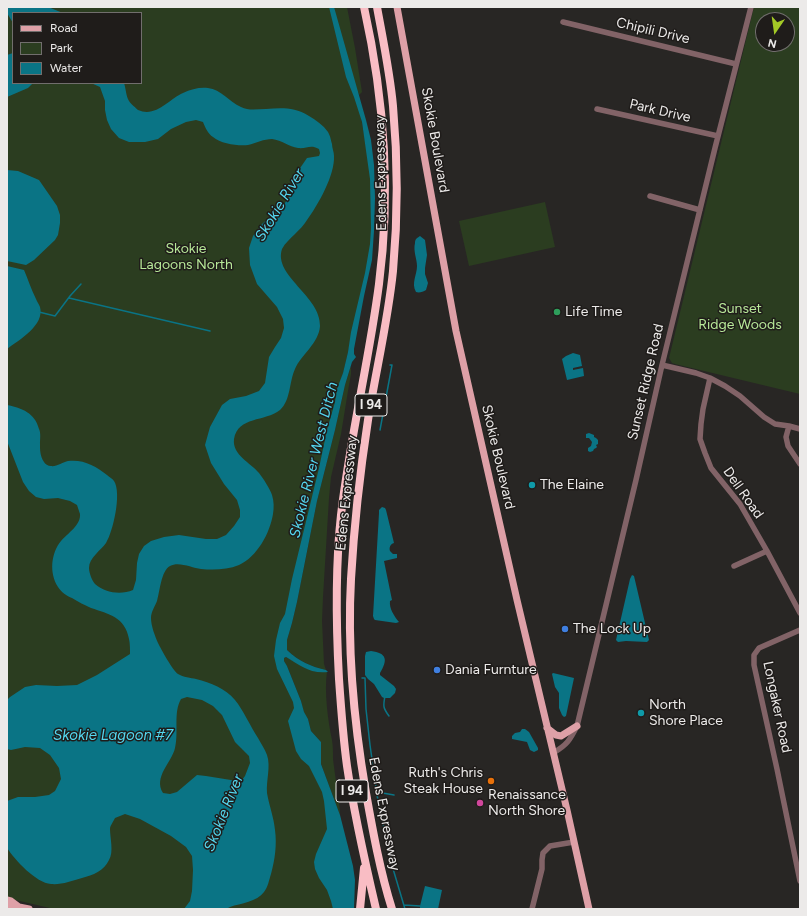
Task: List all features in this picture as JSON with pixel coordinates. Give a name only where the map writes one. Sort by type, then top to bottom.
[{"type":"highway","name":"Edens Expressway","points":[[364,7],[378,83],[385,180],[384,231],[379,285],[348,463],[341,516],[337,576],[337,638],[341,707],[347,765],[364,859],[376,909]]},
{"type":"highway","name":"Edens Expressway","points":[[377,7],[386,54],[393,105],[396,151],[396,227],[393,272],[386,323],[368,420],[360,482],[351,580],[350,629],[352,686],[360,753],[375,842],[392,909]]},
{"type":"highway","points":[[360,909],[364,859]]},
{"type":"highway","points":[[385,885],[396,909]]},
{"type":"main road","name":"Skokie Boulevard","points":[[397,7],[454,322],[589,909]]},
{"type":"main road","points":[[547,728],[556,735],[561,736],[577,726]]},
{"type":"main road","points":[[7,900],[18,907]]},
{"type":"main road","points":[[7,907],[29,909]]},
{"type":"street","name":"Sunset Ridge Road","points":[[553,753],[564,746],[572,737],[577,726],[662,365],[751,7]]},
{"type":"street","name":"Chipili Drive","points":[[563,22],[736,64]]},
{"type":"street","name":"Park Drive","points":[[597,109],[718,136]]},
{"type":"street","points":[[650,196],[700,210]]},
{"type":"street","points":[[662,365],[710,378],[740,396],[764,417],[775,424],[800,429]]},
{"type":"street","name":"Dell Road","points":[[710,378],[703,409],[700,440],[712,468],[740,504],[800,613]]},
{"type":"street","points":[[789,426],[786,438],[788,446],[800,464]]},
{"type":"street","points":[[734,566],[767,551]]},
{"type":"street","name":"Longaker Road","points":[[800,630],[759,648],[754,655],[754,665],[800,881]]},
{"type":"street","points":[[532,909],[542,869],[543,853],[550,846],[574,842]]},
{"type":"green space","name":"Skokie Lagoons North","points":[[7,7],[347,7],[362,92],[359,95],[358,92],[358,101],[372,179],[372,239],[364,284],[279,646],[318,770],[351,909],[54,909],[7,898]]},
{"type":"green space","name":"Sunset Ridge Woods","points":[[754,7],[800,7],[800,394],[672,363],[669,358]]},
{"type":"green space","points":[[545,202],[555,247],[469,266],[459,221]]},
{"type":"green space","points":[[351,366],[341,434],[331,477],[329,498],[322,621],[324,664],[326,670],[305,663],[296,658],[287,650],[287,640],[297,602],[317,501]]},
{"type":"green space","points":[[286,657],[314,671],[327,672],[327,706],[340,815],[321,764],[321,742],[311,731],[308,719],[304,713],[301,701],[284,661],[284,658]]},
{"type":"water","points":[[7,7],[48,7],[60,12],[12,12],[12,21],[7,13]]},
{"type":"water","points":[[329,7],[334,7],[371,140],[374,165],[374,231],[372,260],[354,349],[354,354],[356,357],[352,362],[345,385],[317,501],[297,602],[287,640],[287,650],[296,658],[328,672],[315,672],[300,666],[286,657],[284,658],[284,661],[308,719],[311,731],[321,742],[321,764],[340,815],[353,866],[355,880],[354,909],[333,909],[327,890],[315,869],[314,862],[316,854],[327,829],[324,801],[322,792],[309,766],[301,759],[296,751],[288,721],[294,708],[293,702],[277,669],[274,656],[280,623],[285,614],[327,430],[348,352],[370,244],[370,179],[362,122],[346,77]]},
{"type":"water","points":[[12,53],[12,84],[32,84],[28,88],[7,97],[7,55]]},
{"type":"water","points":[[93,84],[124,84],[129,101],[138,110],[145,112],[156,110],[186,92],[205,88],[213,89],[237,105],[247,109],[283,108],[304,113],[326,129],[330,137],[334,153],[334,164],[325,190],[306,222],[283,247],[281,259],[284,268],[313,305],[318,315],[320,326],[317,338],[295,369],[284,406],[274,414],[253,420],[241,426],[234,439],[236,450],[256,469],[272,495],[274,509],[269,529],[262,544],[257,550],[246,561],[239,565],[225,569],[201,569],[181,564],[170,566],[163,577],[157,601],[151,616],[152,628],[158,643],[167,660],[176,672],[182,676],[212,684],[231,696],[238,704],[267,755],[267,793],[274,821],[276,841],[275,857],[271,874],[266,888],[261,895],[253,900],[226,909],[184,909],[190,901],[192,891],[192,856],[186,847],[171,836],[140,819],[125,814],[115,818],[110,827],[111,853],[107,864],[101,870],[86,877],[59,884],[45,883],[26,870],[7,848],[7,801],[18,797],[49,795],[55,791],[61,779],[59,768],[50,755],[40,748],[25,747],[11,750],[7,749],[7,700],[25,687],[36,685],[77,685],[97,675],[130,654],[130,642],[127,632],[120,621],[110,615],[79,602],[66,595],[59,589],[53,576],[53,557],[61,541],[74,529],[80,518],[80,514],[77,505],[70,501],[58,498],[44,499],[36,497],[29,491],[23,482],[7,441],[7,405],[27,412],[37,423],[40,432],[41,455],[44,463],[49,466],[53,466],[68,461],[84,462],[98,469],[114,481],[117,494],[117,503],[114,522],[109,538],[91,561],[89,568],[95,584],[99,587],[118,593],[133,590],[136,580],[139,554],[144,546],[151,541],[179,535],[217,539],[226,535],[240,517],[240,510],[237,500],[224,484],[211,463],[205,445],[210,427],[222,405],[230,399],[246,396],[259,391],[265,383],[269,357],[281,338],[284,328],[283,319],[277,307],[257,284],[250,265],[249,248],[253,236],[262,224],[283,206],[292,192],[296,174],[307,158],[319,156],[320,153],[319,149],[316,148],[295,147],[272,139],[263,140],[248,145],[225,143],[211,136],[203,122],[196,120],[186,122],[171,129],[158,139],[145,142],[129,142],[119,138],[111,129],[107,120],[105,101],[100,87]],"holes":[[[187,697],[202,700],[213,706],[222,715],[235,742],[249,756],[250,763],[245,776],[242,780],[237,781],[197,775],[177,792],[170,794],[163,793],[160,781],[175,748],[177,710],[181,699]]]},
{"type":"water","points":[[7,170],[18,171],[39,180],[57,206],[60,215],[58,235],[55,240],[34,260],[26,265],[7,261]]},
{"type":"water","points":[[420,236],[425,240],[427,255],[425,274],[428,283],[426,290],[416,292],[414,285],[417,269],[415,246],[417,238]]},
{"type":"water","points":[[7,266],[24,270],[40,307],[41,314],[35,326],[24,337],[7,349]]},
{"type":"water","points":[[573,353],[580,355],[582,366],[573,368],[573,370],[583,368],[584,376],[567,380],[562,359]]},
{"type":"water","points":[[589,433],[594,435],[594,437],[598,440],[598,444],[596,445],[597,447],[590,452],[588,451],[588,448],[591,446],[592,442],[589,438],[586,438],[586,434]]},
{"type":"water","points":[[382,507],[386,510],[394,543],[390,546],[390,551],[393,554],[397,554],[397,558],[384,561],[392,600],[390,601],[390,606],[399,622],[396,623],[375,620],[373,616],[379,510]]},
{"type":"water","points":[[632,575],[634,576],[649,640],[647,642],[618,642],[616,640]]},
{"type":"water","points":[[371,651],[383,655],[385,661],[380,675],[396,689],[395,693],[390,698],[382,697],[374,684],[365,675],[366,652]]},
{"type":"water","points":[[553,673],[574,678],[566,716],[564,717],[559,708],[559,693],[555,687]]},
{"type":"water","points":[[522,729],[529,732],[538,750],[534,752],[530,750],[527,742],[512,739],[512,736],[515,733],[520,732]]},
{"type":"water","points":[[425,886],[442,890],[438,909],[420,909]]},
{"type":"waterway","points":[[39,312],[55,316],[81,284]]},
{"type":"waterway","points":[[69,298],[210,331]]},
{"type":"waterway","points":[[380,430],[392,365],[390,365]]},
{"type":"waterway","points":[[362,678],[365,678],[366,709],[377,795],[391,862],[405,909]]},
{"type":"waterway","points":[[385,696],[384,707],[389,716]]},
{"type":"waterway","points":[[377,792],[394,795]]},
{"type":"waterway","points":[[404,905],[420,906]]},
{"type":"place","name":"Life Time","points":[[557,312]]},
{"type":"place","name":"The Elaine","points":[[532,485]]},
{"type":"place","name":"The Lock Up","points":[[565,629]]},
{"type":"place","name":"Dania Furnture","points":[[437,670]]},
{"type":"place","name":"North Shore Place","points":[[641,713]]},
{"type":"place","name":"Ruth's Chris Steak House","points":[[491,781]]},
{"type":"place","name":"Renaissance North Shore","points":[[480,803]]},
{"type":"water label","name":"Skokie River","points":[[280,205]]},
{"type":"water label","name":"Skokie River West Ditch","points":[[314,460]]},
{"type":"water label","name":"Skokie Lagoon #7","points":[[113,736]]},
{"type":"water label","name":"Skokie River","points":[[224,813]]}]
